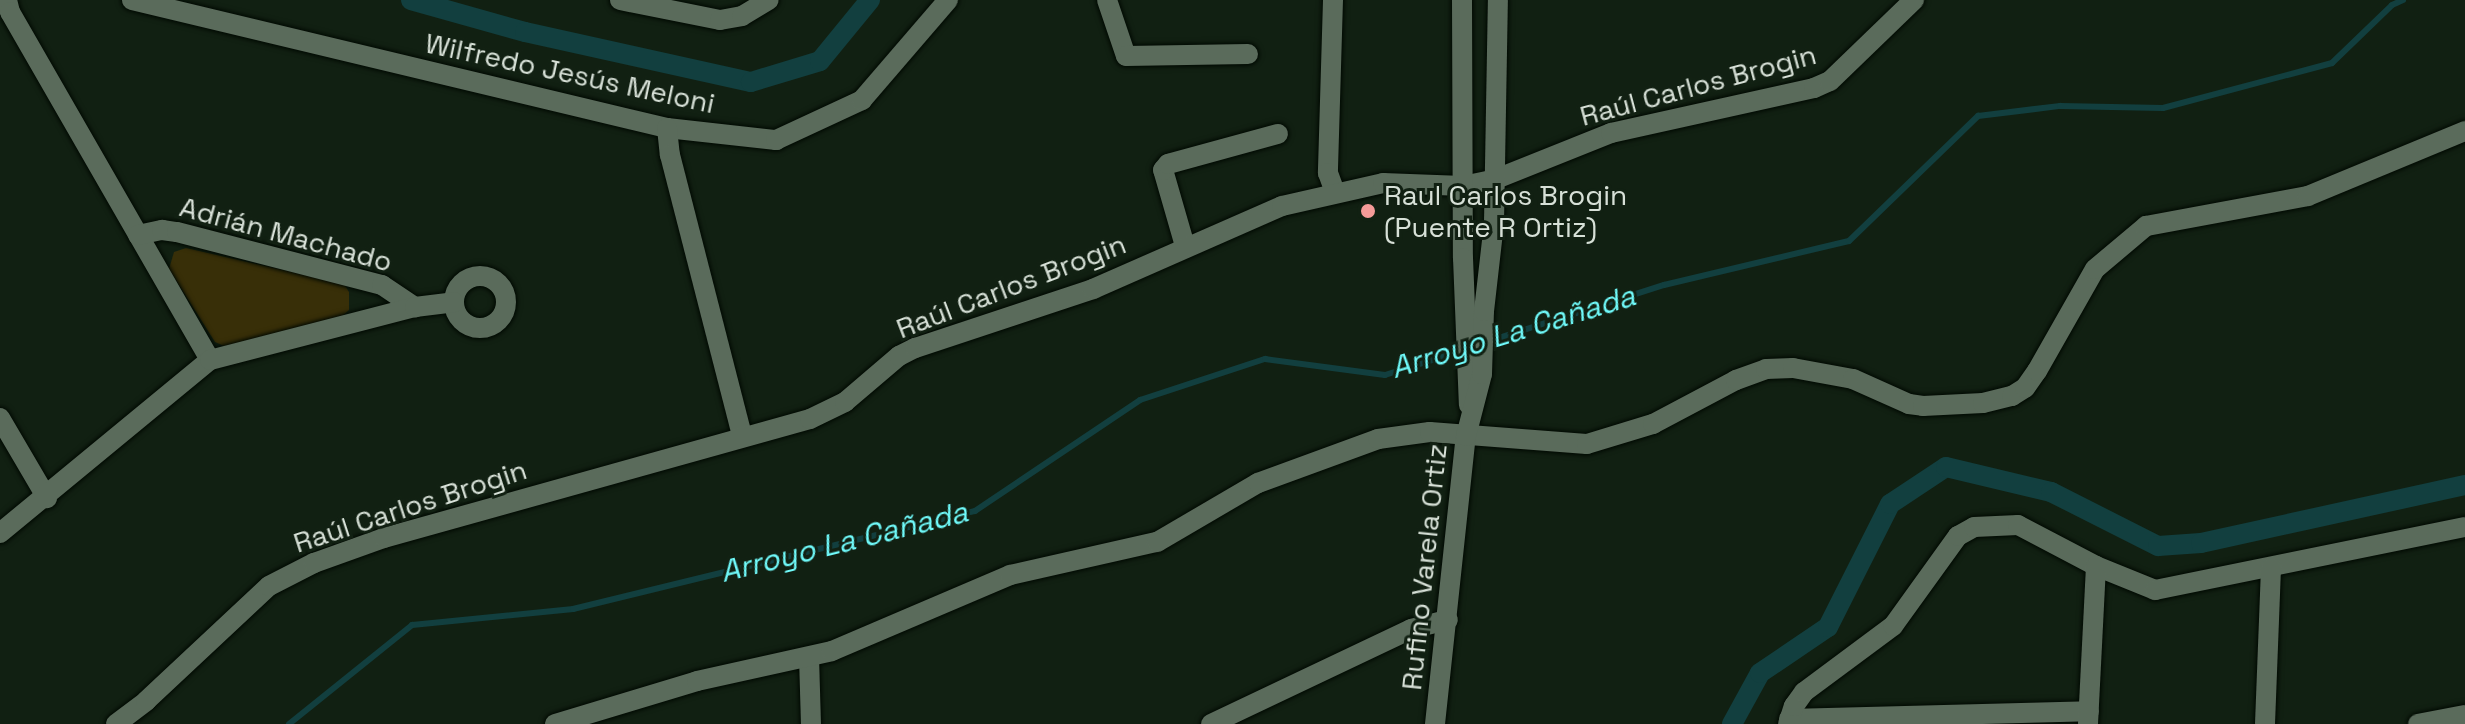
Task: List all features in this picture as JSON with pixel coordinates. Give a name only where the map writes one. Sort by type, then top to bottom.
[{"type":"street","points":[[7,0],[10,12],[210,360]]},
{"type":"street","name":"Wilfredo Jesús Meloni","points":[[132,0],[667,128],[776,140],[862,100],[948,0]]},
{"type":"street","points":[[620,0],[720,20],[742,16],[769,0]]},
{"type":"street","points":[[1107,0],[1126,56],[1248,54]]},
{"type":"street","points":[[1333,0],[1328,173],[1335,192]]},
{"type":"street","points":[[1462,0],[1463,186],[1476,312]]},
{"type":"street","points":[[1476,312],[1496,179],[1498,0]]},
{"type":"street","name":"Raúl Carlos Brogin","points":[[116,724],[146,701],[255,598],[287,575],[384,538],[827,413],[915,348],[1093,289],[1282,206],[1383,183],[1463,186],[1496,179],[1611,133],[1830,81],[1914,0]]},
{"type":"street","points":[[667,128],[670,155],[742,436]]},
{"type":"street","points":[[555,724],[697,681],[809,657],[874,636],[1010,575],[1157,542],[1258,483],[1378,439],[1468,426],[1561,444],[1609,439],[1653,424],[1736,380],[1766,369],[1793,368],[1853,379],[1909,404],[1923,406],[1983,403],[2012,396],[2025,388],[2037,371],[2095,269],[2146,226],[2308,196],[2465,131]]},
{"type":"street","points":[[1185,246],[1162,177],[1168,164],[1278,134]]},
{"type":"street","name":"Adrián Machado","points":[[138,235],[162,230],[177,232],[280,258],[382,285],[415,307]]},
{"type":"street","name":"Adrián Machado","points":[[0,533],[47,498],[210,360],[415,307],[454,302]]},
{"type":"street","name":"Rufino Varela Ortiz","points":[[1435,724],[1468,426],[1476,312]]},
{"type":"street","points":[[0,418],[47,498]]},
{"type":"street","points":[[2096,566],[2088,718],[1789,722],[1804,692],[1893,626],[1958,536],[1974,527],[2018,525],[2096,566],[2155,590],[2465,527]]},
{"type":"street","points":[[2265,724],[2271,568]]},
{"type":"street","points":[[1211,724],[1234,720],[1411,629],[1448,620]]},
{"type":"street","points":[[809,657],[811,724]]},
{"type":"street","points":[[2418,724],[2454,719]]},
{"type":"shaded area","points":[[186,248],[344,284],[349,292],[349,310],[340,318],[224,346],[215,342],[169,269],[174,252]]},
{"type":"waterway","points":[[411,0],[525,32],[751,82],[820,61],[870,0]]},
{"type":"waterway","name":"Arroyo La Cañada","points":[[1486,342],[1664,285],[1849,241],[1978,116],[2060,106],[2163,108],[2332,63],[2392,5],[2403,0]]},
{"type":"waterway","name":"Arroyo La Cañada","points":[[289,724],[412,625],[573,609],[975,511],[1140,400],[1265,359],[1385,375],[1464,350]]},
{"type":"waterway","points":[[1732,724],[1760,673],[1828,627],[1890,504],[1946,467],[2051,492],[2158,546],[2201,543],[2465,485]]},
{"type":"place","name":"Raul Carlos Brogin (Puente R Ortiz)","points":[[1368,211]]}]
